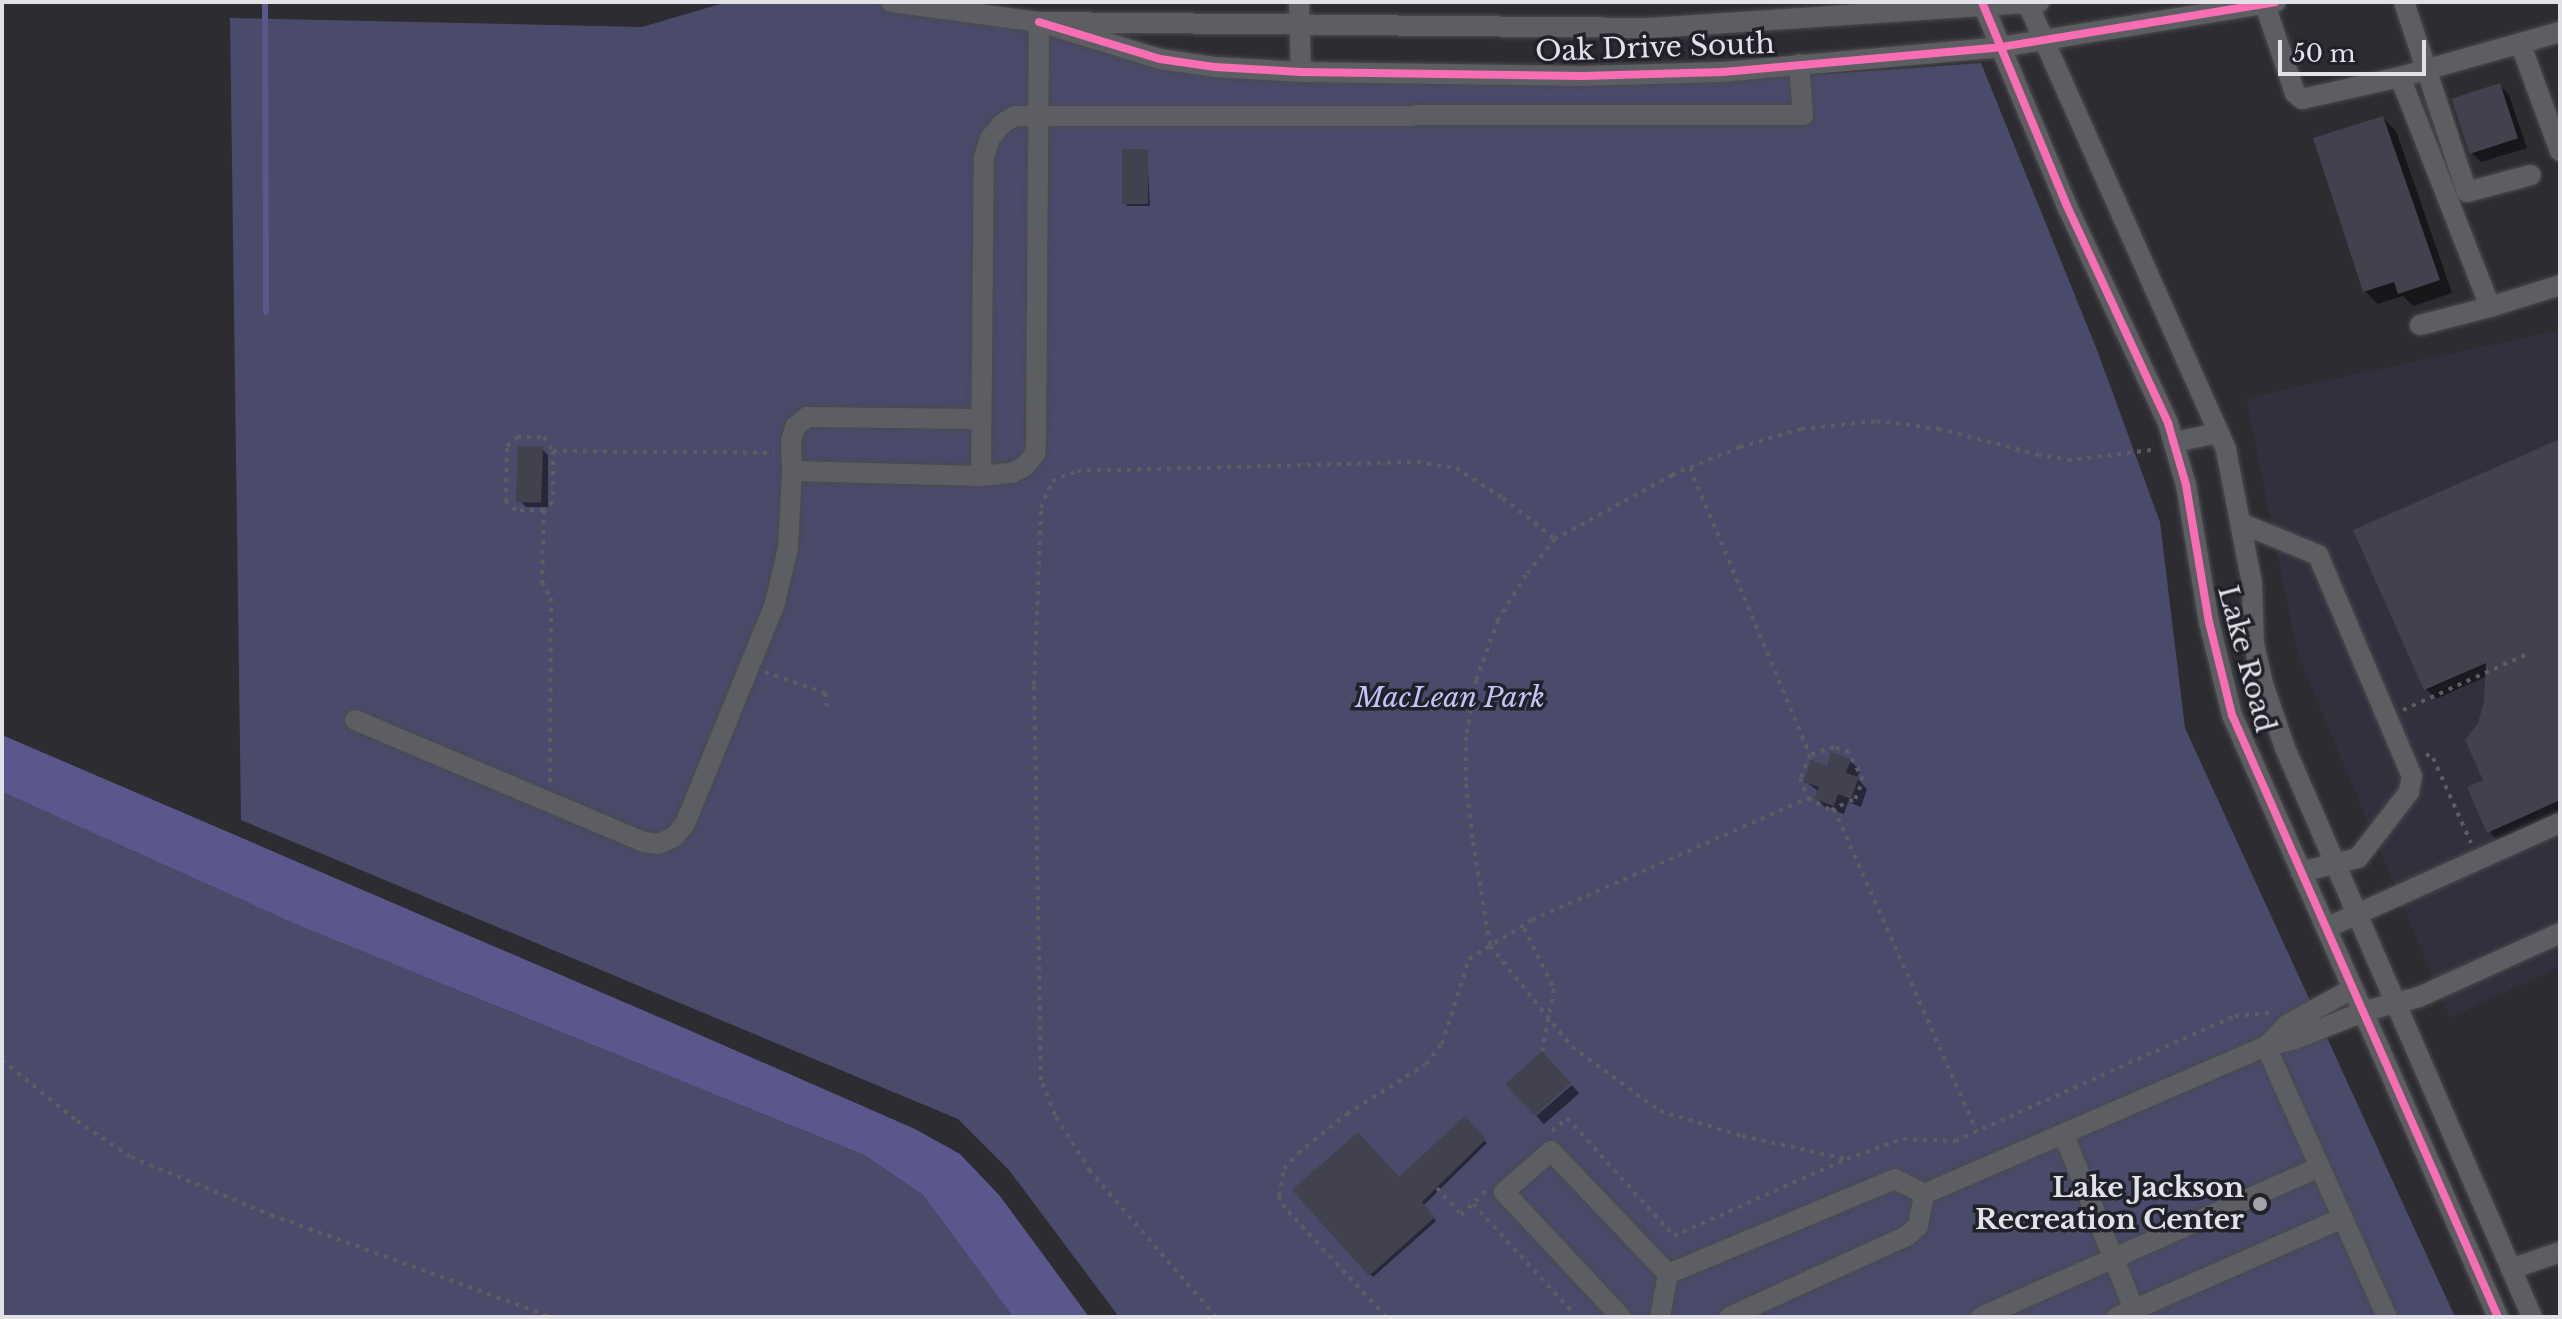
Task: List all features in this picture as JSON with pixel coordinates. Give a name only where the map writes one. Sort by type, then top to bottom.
[{"type":"street","name":"Oak Drive South","points":[[891,2],[1039,22],[1300,27],[1649,28],[2032,3]]},
{"type":"street","points":[[1299,2],[1301,72]]},
{"type":"street","points":[[2404,2],[2467,192],[2531,175]]},
{"type":"street","name":"Lake Road","points":[[2032,3],[2045,41],[2219,433],[2243,524],[2252,584],[2254,644],[2263,684],[2285,748],[2532,1317]]},
{"type":"street","name":"Oak Drive South","points":[[1039,22],[1160,59],[1215,67],[1301,72],[1582,76],[1723,72],[2001,47],[2268,3]]},
{"type":"street","points":[[2268,3],[2295,93],[2302,99],[2400,77],[2560,32]]},
{"type":"street","name":"Lake Road","points":[[1984,4],[2066,204],[2168,423],[2186,485],[2209,622],[2232,715],[2498,1317]]},
{"type":"street","points":[[791,462],[981,476],[1012,473],[1025,466],[1035,454],[1039,22]]},
{"type":"street","points":[[2520,43],[2560,151]]},
{"type":"street","points":[[981,476],[984,157],[990,138],[1003,123],[1015,116],[1803,115],[1799,64]]},
{"type":"street","points":[[2400,77],[2490,307]]},
{"type":"street","points":[[2420,325],[2560,285]]},
{"type":"street","points":[[355,720],[644,842],[658,844],[674,837],[685,824],[775,603],[788,548],[795,427],[807,417],[980,419]]},
{"type":"street","points":[[2174,442],[2219,433]]},
{"type":"street","points":[[2243,524],[2318,555],[2412,776],[2409,792],[2358,858],[2301,872]]},
{"type":"street","points":[[2326,928],[2560,823]]},
{"type":"street","points":[[1924,1194],[2266,1046],[2293,1040],[2365,1011],[2395,1005],[2560,933]]},
{"type":"street","points":[[2266,1046],[2288,1024],[2352,989]]},
{"type":"street","points":[[2266,1046],[2387,1317]]},
{"type":"street","points":[[2064,1135],[2113,1258],[2125,1313],[2343,1218]]},
{"type":"street","points":[[1621,1317],[1504,1192],[1551,1151],[1668,1274]]},
{"type":"street","points":[[1981,1317],[2319,1167]]},
{"type":"street","points":[[1668,1274],[1895,1179],[1924,1194]]},
{"type":"street","points":[[1729,1317],[1907,1236],[1918,1226],[1924,1194]]},
{"type":"street","points":[[2511,1269],[2560,1252]]},
{"type":"street","points":[[1660,1317],[1668,1274]]},
{"type":"path","points":[[1847,1159],[1742,1136],[1660,1111],[1572,1047],[1490,946],[1466,784],[1466,737],[1476,680],[1498,620],[1526,575],[1555,539],[1690,468],[1740,447],[1801,429],[1875,421],[1940,429],[2071,460],[2151,450]]},
{"type":"path","points":[[517,437],[544,437],[553,451],[553,502],[544,510],[516,510],[506,502],[507,446],[517,437]]},
{"type":"path","points":[[553,451],[791,462]]},
{"type":"path","points":[[1216,1317],[1090,1171],[1055,1115],[1041,1080],[1034,685],[1041,508],[1052,481],[1077,471],[1417,462],[1456,468],[1503,498],[1555,539]]},
{"type":"path","points":[[1690,468],[1810,755],[1800,778],[1808,798],[1834,809],[1978,1133]]},
{"type":"path","points":[[544,510],[542,582],[551,598],[549,802]]},
{"type":"path","points":[[2401,711],[2525,655]]},
{"type":"path","points":[[751,668],[825,693],[827,706]]},
{"type":"path","points":[[2398,700],[2407,723]]},
{"type":"path","points":[[2421,746],[2428,758],[2433,758],[2472,845]]},
{"type":"path","points":[[1810,755],[1834,747],[1849,752],[1863,780],[1855,799],[1834,809]]},
{"type":"path","points":[[1386,1317],[1285,1208],[1278,1184],[1298,1153],[1347,1114],[1426,1064],[1442,1044],[1469,959],[1524,928],[1532,920],[1808,798]]},
{"type":"path","points":[[1524,928],[1554,989],[1542,1051]]},
{"type":"path","points":[[1543,1139],[1567,1118],[1674,1236],[1847,1159],[1903,1139],[1955,1141],[2235,1016],[2274,1013]]},
{"type":"path","points":[[2,1060],[77,1121],[131,1157],[271,1215],[551,1317]]},
{"type":"path","points":[[1437,1188],[1461,1215],[1496,1182]]},
{"type":"path","points":[[1473,1204],[1577,1317]]},
{"type":"shaded area","points":[[2560,330],[2560,967],[2450,1018],[2298,655],[2246,398]]},
{"type":"shaded area","points":[[2,735],[915,1129],[960,1154],[1000,1196],[1089,1317],[1013,1317],[923,1195],[864,1155],[302,927],[2,792]]},
{"type":"green space","name":"MacLean Park","points":[[727,2],[875,2],[1016,28],[1172,66],[1742,80],[1981,63],[2097,350],[2160,522],[2185,728],[2455,1317],[1119,1317],[1009,1170],[958,1119],[241,820],[230,18],[642,27]]},
{"type":"green space","points":[[2,792],[302,927],[864,1155],[923,1195],[1013,1317],[2,1317]]},
{"type":"building","points":[[2500,83],[2518,138],[2469,154],[2451,99]]},
{"type":"building","points":[[2383,116],[2440,280],[2398,294],[2394,282],[2363,292],[2313,138]]},
{"type":"building","points":[[1122,149],[1148,149],[1148,204],[1122,204]]},
{"type":"building","points":[[2560,439],[2560,800],[2487,833],[2467,787],[2483,780],[2465,740],[2478,723],[2484,702],[2486,663],[2424,690],[2353,530]]},
{"type":"building","points":[[518,446],[543,447],[541,503],[516,502]]},
{"type":"building","points":[[1831,752],[1851,759],[1846,773],[1859,777],[1851,799],[1838,794],[1834,806],[1814,799],[1819,787],[1803,782],[1811,760],[1827,766]]},
{"type":"building","points":[[1542,1051],[1571,1083],[1534,1116],[1506,1084]]},
{"type":"building","points":[[1465,1116],[1486,1139],[1422,1202],[1435,1217],[1369,1276],[1292,1190],[1358,1132],[1399,1177]]},
{"type":"waterway","points":[[265,2],[266,312]]},
{"type":"cycle path","points":[[1982,2],[2066,204],[2168,423],[2186,485],[2209,622],[2232,715],[2498,1317]]},
{"type":"cycle path","points":[[1039,22],[1160,59],[1215,67],[1301,72],[1582,76],[1723,72],[2001,47],[2275,2]]},
{"type":"place","name":"Lake Jackson Recreation Center","points":[[2260,1204]]}]
